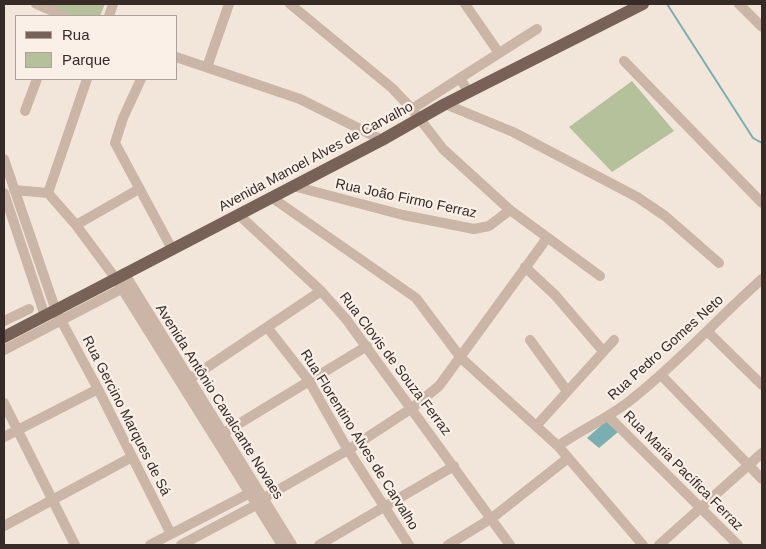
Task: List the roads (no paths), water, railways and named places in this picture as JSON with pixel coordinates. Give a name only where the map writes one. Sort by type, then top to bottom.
[{"type":"main road","name":"Avenida Manoel Alves de Carvalho","points":[[4,337],[54,316],[123,281],[172,249],[382,140],[445,104],[644,4]]},
{"type":"street","points":[[36,4],[59,15]]},
{"type":"street","points":[[207,67],[229,4]]},
{"type":"street","points":[[290,4],[377,74],[412,109],[458,164],[510,210],[600,276]]},
{"type":"street","points":[[465,4],[499,53]]},
{"type":"street","points":[[739,4],[762,27]]},
{"type":"street","points":[[412,109],[538,29]]},
{"type":"street","points":[[178,58],[312,104],[382,140]]},
{"type":"street","points":[[624,61],[762,203]]},
{"type":"street","points":[[460,78],[469,93]]},
{"type":"street","points":[[25,111],[37,80]]},
{"type":"street","points":[[9,191],[48,193],[87,80]]},
{"type":"street","points":[[141,80],[115,139],[139,190],[172,249]]},
{"type":"street","points":[[445,104],[522,136],[637,197],[665,216],[719,263]]},
{"type":"street","points":[[4,159],[11,214],[54,316]]},
{"type":"street","name":"Rua João Firmo Ferraz","points":[[293,186],[394,213],[474,228],[489,226],[510,210]]},
{"type":"street","points":[[76,225],[139,190]]},
{"type":"street","points":[[9,191],[22,211],[54,316]]},
{"type":"street","name":"Avenida Antônio Cavalcante Novaes","points":[[48,193],[123,281],[208,420],[222,434],[259,502],[292,545]]},
{"type":"street","points":[[271,198],[416,298],[461,358],[558,446],[643,545]]},
{"type":"street","points":[[11,214],[22,211]]},
{"type":"street","name":"Rua Clovis de Souza Ferraz","points":[[239,215],[321,291],[367,346],[510,545]]},
{"type":"street","points":[[181,545],[348,450],[412,408],[439,386],[547,238]]},
{"type":"street","points":[[525,268],[555,295],[603,351]]},
{"type":"street","name":"Rua Pedro Gomes Neto","points":[[558,446],[582,430],[609,417],[661,375],[760,285]]},
{"type":"street","points":[[185,382],[321,291]]},
{"type":"street","points":[[4,321],[28,309]]},
{"type":"street","name":"Avenida Manoel Alves de Carvalho","points":[[4,350],[54,316]]},
{"type":"street","name":"Rua Gercino Marques de Sá","points":[[54,316],[98,389],[171,534]]},
{"type":"street","name":"Rua Florentino Alves de Carvalho","points":[[267,327],[308,381],[348,450],[409,545]]},
{"type":"street","points":[[708,332],[762,385]]},
{"type":"street","points":[[530,340],[567,391]]},
{"type":"street","points":[[537,425],[614,340]]},
{"type":"street","points":[[222,434],[367,346]]},
{"type":"street","points":[[661,375],[762,479]]},
{"type":"street","points":[[4,437],[98,389]]},
{"type":"street","points":[[4,403],[75,545]]},
{"type":"street","name":"Rua Maria Pacífica Ferraz","points":[[609,417],[701,506],[738,545]]},
{"type":"street","points":[[208,420],[248,494],[259,502],[282,545]]},
{"type":"street","points":[[659,545],[762,453]]},
{"type":"street","points":[[4,526],[132,457]]},
{"type":"street","points":[[448,545],[492,518],[568,458]]},
{"type":"street","points":[[319,545],[454,466]]},
{"type":"street","points":[[150,545],[248,494]]},
{"type":"water","points":[[606,421],[618,432],[599,448],[587,438]]},
{"type":"waterway","points":[[667,4],[753,138],[762,143]]}]
